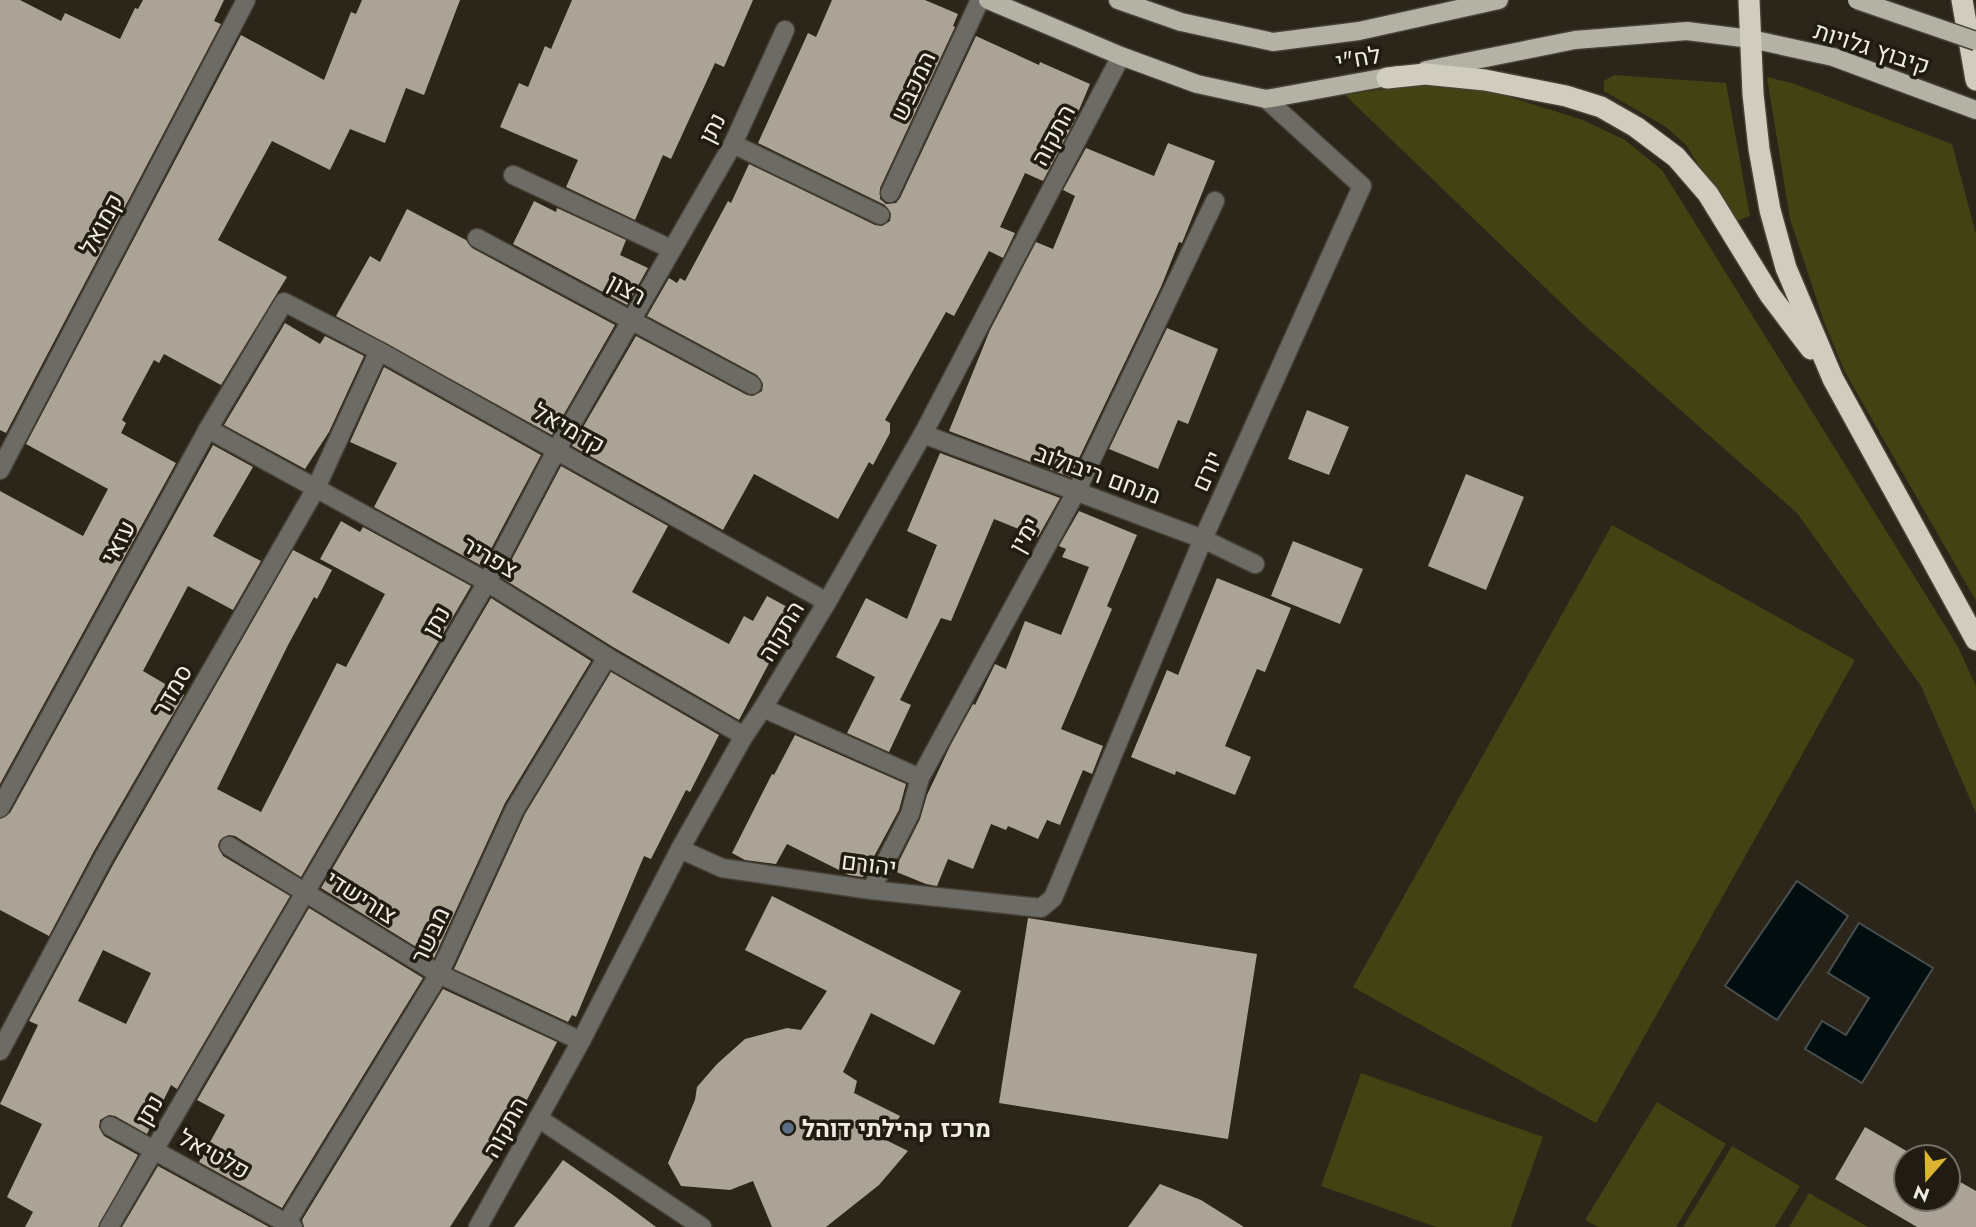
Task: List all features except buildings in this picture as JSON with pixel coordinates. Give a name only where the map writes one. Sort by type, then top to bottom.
[{"type":"highway","points":[[1749,0],[1758,135],[1770,210],[1786,268],[1833,379],[1976,640]]},
{"type":"highway","points":[[1962,0],[1976,80]]},
{"type":"highway","points":[[1387,78],[1424,75],[1485,80],[1566,96],[1601,107],[1636,127],[1676,157],[1708,194],[1770,295],[1833,379]]},
{"type":"main road","name":"לח\"י","points":[[988,0],[1121,56],[1197,84],[1266,99],[1575,40],[1687,31],[1751,39]]},
{"type":"main road","name":"לח\"י","points":[[1118,0],[1181,22],[1273,42],[1359,31],[1499,0]]},
{"type":"main road","name":"קיבוץ גלויות","points":[[1857,0],[1976,41]]},
{"type":"main road","name":"קיבוץ גלויות","points":[[1751,39],[1833,57],[1976,110]]},
{"type":"street","name":"קמואל","points":[[0,470],[246,0]]},
{"type":"street","name":"המכבש","points":[[890,193],[980,0]]},
{"type":"street","name":"נתן","points":[[109,1227],[487,582],[556,449],[733,144],[785,30]]},
{"type":"street","name":"התקוה","points":[[478,1227],[581,1041],[680,849],[923,435],[1121,56]]},
{"type":"street","name":"יורם","points":[[1053,898],[1203,539],[1362,186],[1266,99]]},
{"type":"street","points":[[733,144],[880,215]]},
{"type":"street","points":[[513,176],[671,249]]},
{"type":"street","name":"ימין","points":[[871,890],[910,814],[920,778],[1076,492],[1215,201]]},
{"type":"street","name":"רצון","points":[[477,238],[752,385]]},
{"type":"street","name":"קדמיאל","points":[[284,302],[379,351],[827,602]]},
{"type":"street","name":"עזאי","points":[[0,808],[208,429],[284,302]]},
{"type":"street","name":"סמדר","points":[[0,1051],[104,857],[315,490],[379,351]]},
{"type":"street","name":"צפריר","points":[[208,429],[487,582],[607,657],[744,736]]},
{"type":"street","name":"מנחם ריבולוב","points":[[923,435],[1203,539],[1255,564]]},
{"type":"street","name":"מבשר","points":[[288,1226],[439,974],[515,809],[607,657]]},
{"type":"street","points":[[763,708],[920,778]]},
{"type":"street","name":"צורישדי","points":[[229,846],[439,974],[581,1041]]},
{"type":"street","name":"יהורם","points":[[680,849],[722,868],[871,890],[1041,908],[1053,898]]},
{"type":"street","points":[[538,1118],[702,1227]]},
{"type":"street","name":"פלטיאל","points":[[110,1126],[288,1226]]},
{"type":"shaded area","points":[[1614,75],[1726,83],[1750,216],[1735,222],[1686,145],[1666,127],[1604,91],[1604,81]]},
{"type":"shaded area","points":[[1767,77],[1795,84],[1952,144],[1976,234],[1976,601],[1845,372],[1824,322],[1790,219]]},
{"type":"shaded area","points":[[1424,83],[1481,88],[1583,120],[1625,140],[1662,170],[1957,645],[1976,686],[1976,813],[1921,686],[1797,513],[1584,325],[1345,95]]},
{"type":"shaded area","points":[[1612,525],[1855,660],[1596,1123],[1353,987]]},
{"type":"shaded area","points":[[1797,881],[1848,916],[1777,1020],[1725,986]]},
{"type":"shaded area","points":[[1859,923],[1933,968],[1862,1083],[1805,1049],[1822,1021],[1846,1035],[1869,998],[1828,973]]},
{"type":"shaded area","points":[[1361,1073],[1543,1137],[1511,1227],[1436,1227],[1321,1186]]},
{"type":"shaded area","points":[[1657,1102],[1726,1144],[1676,1227],[1598,1227],[1585,1220]]},
{"type":"shaded area","points":[[1732,1146],[1800,1186],[1775,1227],[1683,1227]]},
{"type":"shaded area","points":[[1809,1193],[1868,1227],[1789,1227]]},
{"type":"place","name":"מרכז קהילתי דוהל","points":[[788,1128]]}]
